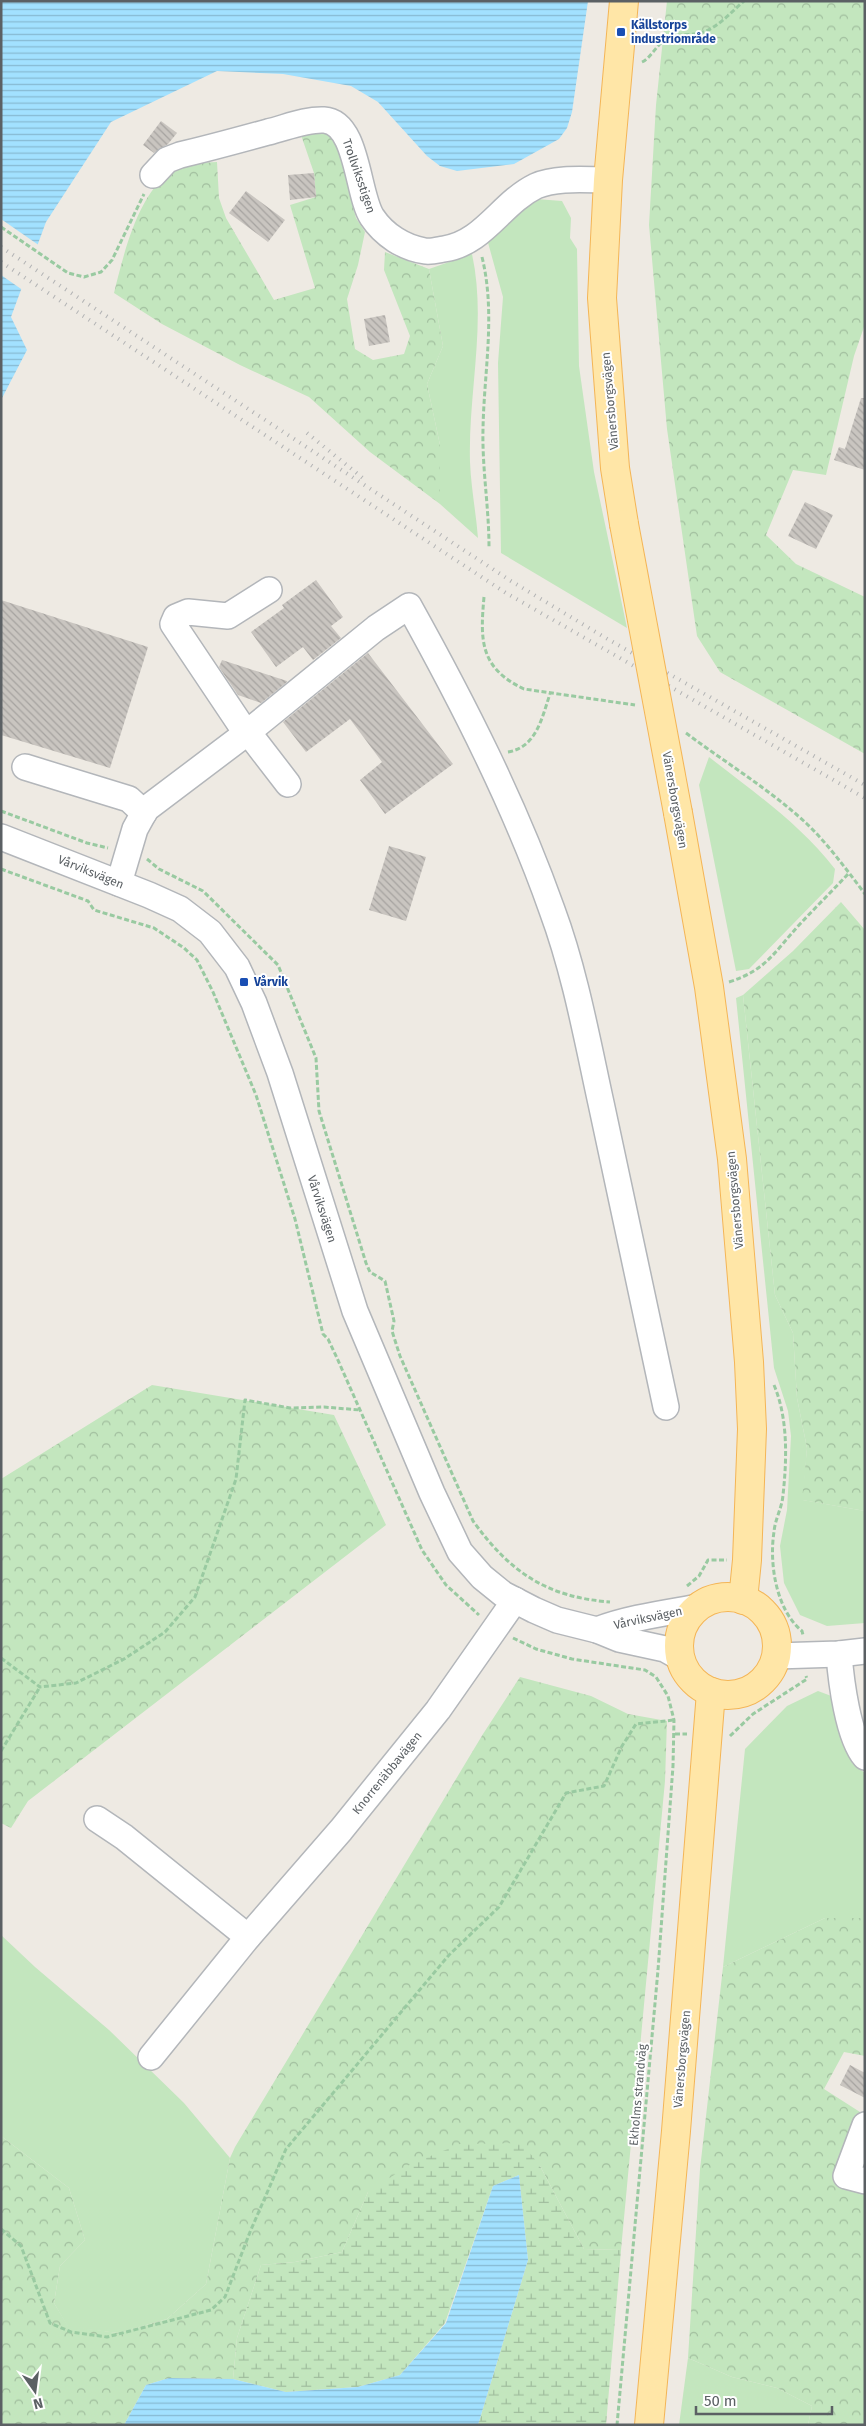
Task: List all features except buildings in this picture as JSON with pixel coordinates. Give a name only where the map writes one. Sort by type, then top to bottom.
[{"type":"main road","name":"Vänersborgsvägen","points":[[624,1],[608,180],[602,298],[615,468],[709,987],[732,1159],[749,1362],[760,1560],[743,1600]]},
{"type":"main road","points":[[689,1598],[743,1600],[758,1608],[770,1622],[776,1638],[776,1656],[769,1673],[756,1686],[730,1695],[711,1692],[691,1678],[681,1658],[679,1642],[689,1598]]},
{"type":"main road","name":"Vänersborgsvägen","points":[[649,2425],[676,2131],[711,1692]]},
{"type":"street","name":"Trollviksstigen","points":[[153,175],[167,160],[180,155],[297,124],[324,120],[337,125],[347,137],[362,193],[372,217],[392,238],[408,246],[427,251],[456,247],[474,238],[509,204],[538,186],[554,182],[608,180]]},
{"type":"street","points":[[269,590],[228,616],[188,612],[176,617],[173,624],[240,724],[288,784]]},
{"type":"street","points":[[119,882],[135,829],[144,813],[161,796],[248,732],[376,628],[409,606],[433,650],[526,841],[553,911],[574,984],[666,1407]]},
{"type":"street","points":[[25,767],[129,799],[144,813]]},
{"type":"street","name":"Vårviksvägen","points":[[1,837],[119,882],[180,909],[210,932],[237,967],[254,1003],[280,1073],[355,1311],[432,1493],[460,1552],[482,1577],[515,1600],[557,1620],[598,1630],[619,1639],[665,1649],[681,1658]]},
{"type":"street","name":"Vårviksvägen","points":[[598,1630],[620,1621],[643,1619],[689,1598]]},
{"type":"street","name":"Knorrenäbbavägen","points":[[151,2057],[248,1937],[341,1830],[438,1710],[515,1600]]},
{"type":"street","points":[[776,1656],[839,1654],[865,1651]]},
{"type":"street","points":[[839,1654],[841,1682],[855,1737],[865,1757]]},
{"type":"street","points":[[97,1819],[124,1837],[248,1937]]},
{"type":"street","points":[[865,2125],[846,2176],[865,2181]]},
{"type":"path","points":[[637,64],[648,60],[657,46],[666,39],[676,34],[701,33],[716,25],[744,1]]},
{"type":"path","points":[[1,227],[68,273],[84,277],[100,272],[112,260],[153,175]]},
{"type":"path","points":[[474,238],[484,266],[488,301],[489,353],[483,405],[482,438],[490,547]]},
{"type":"path","points":[[484,597],[481,628],[486,652],[491,664],[508,681],[524,689],[550,694],[639,706]]},
{"type":"path","points":[[486,757],[495,753],[522,748],[532,739],[540,724],[550,694]]},
{"type":"path","points":[[680,728],[739,769],[804,822],[826,843],[865,894]]},
{"type":"path","name":"Ekholms strandväg","points":[[1,869],[88,901],[94,910],[103,914],[154,928],[184,948],[197,960],[213,992],[256,1095],[295,1219],[316,1299],[320,1327],[328,1339],[422,1550],[446,1585],[472,1610],[496,1627],[536,1649],[572,1659],[645,1670],[656,1677],[668,1696],[674,1720],[673,1766],[658,1970],[617,2425]]},
{"type":"path","points":[[726,983],[752,973],[766,964],[798,926],[849,873]]},
{"type":"path","points":[[1,1658],[40,1687],[76,1683],[124,1659],[165,1632],[195,1597],[236,1479],[245,1400],[290,1408],[324,1407],[360,1410]]},
{"type":"path","points":[[689,1598],[696,1580],[708,1560],[760,1560]]},
{"type":"path","points":[[559,1593],[587,1600],[613,1602]]},
{"type":"path","points":[[1,1750],[40,1687]]},
{"type":"path","points":[[1,2229],[21,2246],[50,2323],[71,2332],[107,2337],[211,2310],[225,2297],[250,2232],[286,2149],[449,1955],[499,1907],[566,1793],[604,1786],[622,1746],[636,1724],[674,1720]]},
{"type":"green space","points":[[667,1],[865,1],[865,324],[854,356],[826,475],[793,470],[766,535],[796,564],[865,597],[865,754],[720,672],[697,636],[667,429],[649,225],[656,105]]},
{"type":"green space","points":[[322,129],[336,141],[356,218],[365,232],[358,265],[347,299],[355,349],[373,360],[404,354],[410,336],[384,270],[385,252],[429,269],[443,346],[427,384],[440,445],[440,504],[370,452],[309,397],[240,365],[162,324],[114,293],[135,222],[153,190],[164,177],[182,165],[217,162],[219,198],[226,218],[274,300],[315,288],[290,205],[316,197],[314,173],[300,132]]},
{"type":"green space","points":[[536,199],[562,201],[571,218],[570,238],[577,249],[579,366],[594,472],[627,628],[501,553],[498,363],[503,297],[487,239]]},
{"type":"green space","points":[[472,254],[478,306],[470,462],[478,538],[440,504],[440,445],[427,384],[443,346],[429,269]]},
{"type":"green space","points":[[709,757],[760,796],[807,837],[835,869],[833,883],[749,969],[736,971],[699,785]]},
{"type":"green space","points":[[841,902],[865,930],[865,1511],[802,1500],[807,1448],[797,1398],[793,1333],[775,1295],[743,995],[793,951]]},
{"type":"green space","points":[[743,995],[775,1295],[793,1333],[797,1398],[807,1448],[803,1500],[865,1511],[865,1623],[827,1626],[800,1615],[784,1583],[780,1546],[787,1510],[791,1436],[788,1411],[774,1368],[736,998]]},
{"type":"green space","points":[[152,1385],[334,1415],[386,1525],[28,1801],[11,1828],[1,1823],[1,1479]]},
{"type":"green space","points":[[520,1677],[591,1696],[628,1714],[667,1721],[665,1781],[621,2250],[584,2249],[540,2166],[368,2192],[342,2252],[295,2262],[261,2265],[237,2338],[233,2379],[169,2378],[146,2385],[124,2425],[1,2425],[1,2136],[69,2188],[85,2240],[60,2266],[54,2303],[68,2326],[118,2333],[167,2319],[206,2284],[230,2158],[235,2147],[483,1734]]},
{"type":"green space","points":[[818,1691],[834,1697],[852,1763],[865,1773],[865,1918],[825,1918],[723,1967],[745,1749],[787,1706]]},
{"type":"green space","points":[[825,1918],[865,1918],[865,2056],[844,2052],[824,2089],[860,2112],[865,2121],[865,2425],[808,2425],[812,2406],[777,2388],[732,2377],[688,2358],[700,2169],[723,1967]]},
{"type":"green space","points":[[1,1935],[35,1967],[109,2030],[184,2103],[230,2158],[206,2284],[167,2319],[118,2333],[68,2327],[54,2303],[60,2266],[85,2240],[69,2188],[1,2136]]},
{"type":"green space","points":[[522,2143],[540,2166],[584,2249],[621,2250],[606,2425],[478,2425],[528,2260],[519,2175],[493,2186],[445,2323],[400,2375],[358,2387],[286,2392],[233,2379],[237,2338],[261,2265],[295,2262],[342,2252],[368,2192],[411,2164],[460,2144]]},
{"type":"green space","points":[[688,2358],[732,2377],[777,2388],[812,2406],[808,2425],[679,2425]]},
{"type":"water","points":[[1,1],[588,1],[572,112],[567,128],[559,139],[514,164],[457,171],[440,166],[427,156],[378,102],[351,86],[283,74],[217,71],[111,122],[46,222],[11,317],[27,350],[1,400]]},
{"type":"water","points":[[519,2175],[528,2260],[478,2425],[124,2425],[146,2385],[169,2378],[233,2379],[286,2392],[358,2387],[400,2375],[446,2323],[493,2186]]},
{"type":"pier","points":[[1,219],[40,246],[24,291],[1,275]]},
{"type":"railway","points":[[1,247],[511,581],[604,637],[865,785]]},
{"type":"railway","points":[[1,262],[506,593],[865,798]]},
{"type":"railway","points":[[307,433],[364,479]]},
{"type":"place","name":"Källstorps industriområde","points":[[621,32]]},
{"type":"place","name":"Vårvik","points":[[244,982]]}]
